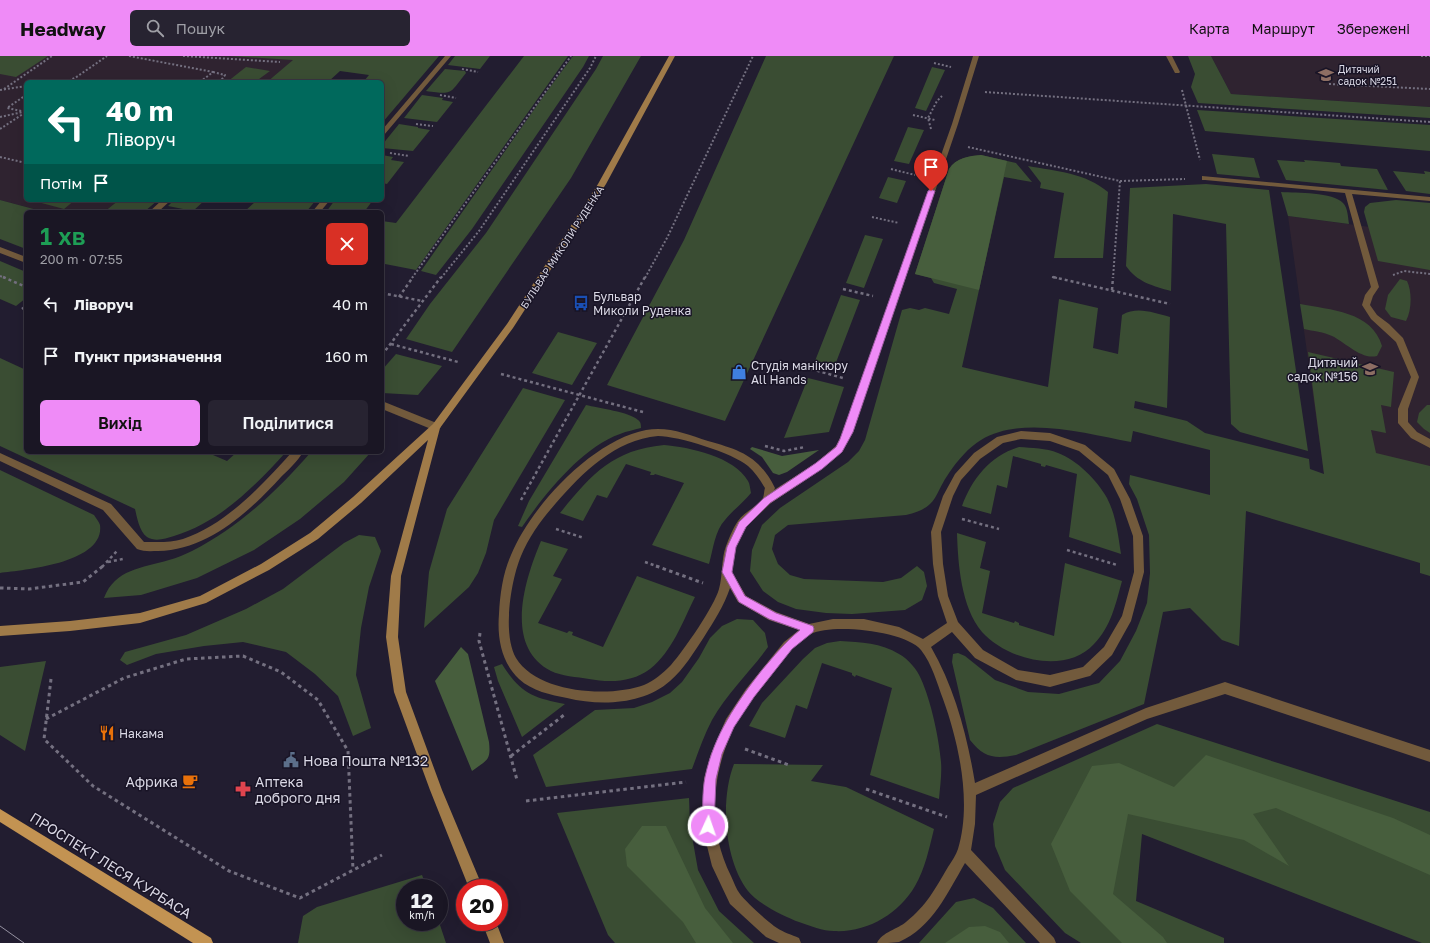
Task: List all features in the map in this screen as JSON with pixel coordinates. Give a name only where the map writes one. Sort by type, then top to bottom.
[{"type":"main road","name":"ПРОСПЕКТ ЛЕСЯ КУРБАСА","points":[[0,815],[206,943]]},
{"type":"street","name":"БУЛЬВАР МИКОЛИ РУДЕНКА","points":[[0,631],[70,626],[140,618],[202,600],[265,567],[314,536],[357,500],[436,427],[510,326],[602,184],[672,56]]},
{"type":"street","name":"БУЛЬВАР МИКОЛИ РУДЕНКА","points":[[436,427],[396,576],[392,637],[400,692],[436,790],[472,879]]},
{"type":"street","points":[[492,931],[497,943]]},
{"type":"lane","points":[[384,132],[448,56]]},
{"type":"lane","points":[[767,500],[770,488],[764,476],[735,451],[667,432],[645,434],[624,440],[601,454],[579,472],[551,502],[530,529],[516,554],[509,579],[505,604],[504,634],[507,652],[515,667],[526,678],[549,689],[587,698],[631,696],[660,683],[671,674],[690,649],[724,591],[731,547],[742,524],[767,500],[819,466],[839,449],[848,432],[966,91],[976,56]]},
{"type":"lane","points":[[1169,56],[1177,72]]},
{"type":"lane","points":[[1205,178],[1430,200]]},
{"type":"lane","points":[[1348,192],[1375,287],[1369,296],[1366,305],[1374,317],[1400,340],[1415,377],[1403,410],[1403,423],[1414,435],[1430,444]]},
{"type":"lane","points":[[155,210],[165,202]]},
{"type":"lane","points":[[318,210],[324,202]]},
{"type":"lane","points":[[0,250],[24,259]]},
{"type":"lane","points":[[384,406],[436,427]]},
{"type":"lane","points":[[1021,435],[1050,437],[1082,448],[1111,472],[1125,499],[1138,536],[1139,572],[1127,617],[1108,651],[1086,672],[1050,681],[1016,675],[979,654],[953,625],[943,596],[938,564],[936,532],[942,513],[948,496],[958,477],[977,456],[1000,440],[1021,435]]},
{"type":"lane","points":[[0,457],[107,507],[141,546],[151,547],[186,542],[214,528],[238,512],[261,492],[296,454]]},
{"type":"lane","points":[[727,572],[742,599],[773,616],[809,629]]},
{"type":"lane","points":[[794,943],[771,932],[735,899],[719,866],[708,826],[710,779],[717,754],[730,723],[750,693],[788,646],[809,629],[833,624],[864,624],[898,632],[924,646],[939,672],[953,710],[963,749],[970,791],[969,824],[964,852],[935,903],[910,928],[884,943]]},
{"type":"lane","points":[[924,646],[953,625]]},
{"type":"lane","points":[[970,791],[1146,714],[1225,688],[1430,756]]},
{"type":"lane","points":[[964,852],[1049,943]]},
{"type":"path","points":[[4,89],[52,56]]},
{"type":"path","points":[[70,80],[107,56]]},
{"type":"path","points":[[129,56],[225,75],[221,80]]},
{"type":"path","points":[[137,58],[142,56]]},
{"type":"path","points":[[183,56],[280,62]]},
{"type":"path","points":[[399,296],[571,56]]},
{"type":"path","points":[[384,353],[422,301],[479,231],[585,75],[596,56]]},
{"type":"path","points":[[518,506],[668,236],[753,56]]},
{"type":"path","points":[[1421,56],[1430,56]]},
{"type":"path","points":[[203,80],[213,72]]},
{"type":"path","points":[[1329,84],[1430,89]]},
{"type":"path","points":[[0,90],[24,86]]},
{"type":"path","points":[[966,91],[1430,122]]},
{"type":"path","points":[[24,96],[7,108],[24,112]]},
{"type":"path","points":[[948,142],[1120,181],[1205,178],[1186,106]]},
{"type":"path","points":[[0,117],[24,112]]},
{"type":"path","points":[[0,129],[24,113]]},
{"type":"path","points":[[913,115],[920,117]]},
{"type":"path","points":[[389,152],[409,156]]},
{"type":"path","points":[[0,157],[24,163]]},
{"type":"path","points":[[891,169],[903,172]]},
{"type":"path","points":[[1112,290],[1120,181]]},
{"type":"path","points":[[872,217],[919,227]]},
{"type":"path","points":[[1375,287],[1390,276],[1404,271],[1430,274]]},
{"type":"path","points":[[0,276],[24,286]]},
{"type":"path","points":[[1052,277],[1170,304]]},
{"type":"path","points":[[843,289],[893,301]]},
{"type":"path","points":[[384,293],[422,301]]},
{"type":"path","points":[[391,344],[645,412]]},
{"type":"path","points":[[811,369],[866,382]]},
{"type":"path","points":[[762,445],[784,451],[843,441]]},
{"type":"path","points":[[942,513],[998,529]]},
{"type":"path","points":[[572,534],[584,538]]},
{"type":"path","points":[[1067,550],[1139,572]]},
{"type":"path","points":[[0,588],[29,589],[83,582],[108,562]]},
{"type":"path","points":[[645,562],[724,591]]},
{"type":"path","points":[[480,626],[479,641],[517,780]]},
{"type":"path","points":[[46,719],[124,678],[186,659],[243,656],[281,672],[318,700],[348,751],[353,870]]},
{"type":"path","points":[[51,679],[44,739],[94,786],[229,871],[300,898],[382,855]]},
{"type":"path","points":[[511,756],[587,698]]},
{"type":"path","points":[[723,740],[789,765]]},
{"type":"path","points":[[526,802],[710,779]]},
{"type":"path","points":[[866,789],[969,824]]},
{"type":"shaded area","points":[[0,56],[299,56],[269,80],[24,80],[24,202],[116,202],[106,210],[38,210],[0,200]]},
{"type":"shaded area","name":"Дитячий садок №251","points":[[1211,56],[1430,56],[1430,107],[1231,94]]},
{"type":"shaded area","name":"Дитячий садок №156","points":[[1288,216],[1430,235],[1430,509],[1324,474]]},
{"type":"green space","points":[[0,56],[48,56],[16,77],[0,74]]},
{"type":"green space","points":[[229,56],[439,56],[384,121],[384,80],[365,80],[369,75],[340,71],[330,80],[269,80],[293,60]]},
{"type":"green space","points":[[455,56],[490,56],[480,69],[448,65]]},
{"type":"green space","points":[[524,56],[568,56],[416,270],[384,264],[384,221],[396,223]]},
{"type":"green space","points":[[573,56],[589,56],[472,229],[436,275],[421,271],[545,94]]},
{"type":"green space","points":[[603,56],[641,56],[571,178],[452,352],[406,339],[430,304],[486,233],[596,69]]},
{"type":"green space","points":[[766,56],[894,56],[725,421],[607,385],[684,240]]},
{"type":"green space","points":[[1188,56],[1211,56],[1231,94],[1430,107],[1430,118],[1198,103],[1191,87],[1195,74]]},
{"type":"green space","points":[[246,67],[270,71],[258,80],[230,80]]},
{"type":"green space","points":[[932,67],[945,70],[926,111],[915,108]]},
{"type":"green space","points":[[445,69],[465,71],[466,73],[453,89],[446,93],[426,91]]},
{"type":"green space","points":[[422,95],[443,98],[442,100],[453,102],[437,122],[404,118]]},
{"type":"green space","points":[[1197,110],[1430,125],[1430,151],[1205,131]]},
{"type":"green space","points":[[399,124],[430,130],[413,151],[384,148],[384,143]]},
{"type":"green space","points":[[908,127],[924,130],[909,164],[894,161]]},
{"type":"green space","points":[[1212,154],[1254,158],[1260,178],[1217,174]]},
{"type":"green space","points":[[384,155],[393,157],[391,160],[404,162],[387,184],[384,183]]},
{"type":"green space","points":[[981,155],[1016,163],[1032,182],[1004,177],[962,367],[1048,387],[1059,299],[1098,308],[1093,348],[1118,354],[1122,315],[1128,312],[1140,311],[1152,312],[1170,317],[1167,408],[1135,401],[1134,408],[1187,421],[1205,433],[1309,459],[1310,469],[1324,474],[1308,352],[1394,372],[1391,407],[1381,405],[1386,433],[1371,430],[1376,453],[1430,466],[1430,576],[1420,573],[1420,563],[1246,511],[1239,646],[1222,640],[1190,608],[1163,612],[1144,704],[1016,755],[1002,757],[985,754],[970,740],[952,662],[953,654],[958,653],[965,656],[995,680],[1028,692],[1059,694],[1099,683],[1120,661],[1136,631],[1147,603],[1150,573],[1149,535],[1137,499],[1129,484],[1130,475],[1210,495],[1210,450],[1133,431],[1131,442],[1075,431],[1055,429],[1016,429],[997,433],[972,446],[949,473],[934,500],[917,512],[906,515],[788,525],[775,535],[772,549],[778,564],[790,575],[804,579],[883,582],[901,578],[917,566],[924,572],[927,586],[922,600],[905,610],[852,614],[826,613],[796,609],[778,602],[763,591],[750,571],[752,550],[762,525],[780,508],[848,462],[859,451],[865,440],[902,310],[910,308],[919,310],[925,308],[949,314],[957,289],[934,283],[931,278],[915,274],[949,169],[959,160]]},
{"type":"green space","points":[[981,155],[1007,161],[979,290],[915,274],[949,169],[959,160]]},
{"type":"green space","points":[[1277,160],[1305,162],[1304,160],[1340,163],[1341,166],[1377,169],[1388,190],[1286,180]]},
{"type":"green space","points":[[1028,166],[1060,171],[1080,177],[1108,192],[1103,258],[1054,258],[1064,193],[1040,188],[1041,183]]},
{"type":"green space","points":[[1393,171],[1425,174],[1424,171],[1430,172],[1430,194],[1406,191]]},
{"type":"green space","points":[[888,177],[906,181],[897,203],[879,198]]},
{"type":"green space","points":[[1206,184],[1269,190],[1308,451],[1240,432],[1231,424],[1226,224],[1173,214],[1171,291],[1140,280],[1126,266],[1130,188]]},
{"type":"green space","points":[[1281,192],[1323,195],[1338,199],[1346,208],[1349,224],[1288,216]]},
{"type":"green space","points":[[0,200],[38,210],[24,210],[24,248],[0,239]]},
{"type":"green space","points":[[1396,200],[1430,203],[1430,270],[1378,261],[1364,212],[1365,207],[1370,203]]},
{"type":"green space","points":[[38,202],[73,202],[64,209]]},
{"type":"green space","points":[[116,202],[156,202],[146,210],[106,210]]},
{"type":"green space","points":[[172,202],[203,202],[194,210],[168,206]]},
{"type":"green space","points":[[255,202],[314,202],[308,210],[246,210]]},
{"type":"green space","points":[[334,202],[372,202],[366,210],[328,210]]},
{"type":"green space","points":[[865,235],[883,239],[864,288],[846,283]]},
{"type":"green space","points":[[0,261],[24,271],[24,300],[16,306],[0,299]]},
{"type":"green space","points":[[1400,279],[1407,281],[1410,290],[1411,301],[1406,321],[1391,317],[1385,309],[1388,295]]},
{"type":"green space","points":[[841,295],[860,300],[835,365],[815,361]]},
{"type":"green space","points":[[1300,304],[1348,314],[1360,319],[1377,334],[1382,346],[1377,356],[1371,357],[1359,353],[1329,335],[1304,329]]},
{"type":"green space","points":[[558,332],[597,343],[572,385],[532,373]]},
{"type":"green space","points":[[396,354],[442,366],[418,395],[384,393],[384,368]]},
{"type":"green space","points":[[0,358],[24,369],[24,454],[211,454],[227,461],[235,454],[284,454],[249,490],[221,512],[191,530],[160,540],[150,539],[144,534],[139,524],[135,509],[0,446]]},
{"type":"green space","points":[[808,378],[844,387],[829,432],[784,438]]},
{"type":"green space","points":[[523,388],[565,400],[494,520],[486,553],[478,573],[469,587],[424,628],[429,572],[447,509]]},
{"type":"green space","points":[[586,405],[634,417],[641,424],[641,428],[628,431],[606,440],[578,461],[565,473],[541,501],[522,527],[518,526],[529,501]]},
{"type":"green space","points":[[1427,405],[1430,405],[1430,433],[1417,422],[1419,413]]},
{"type":"green space","points":[[664,445],[698,451],[722,460],[742,473],[749,482],[751,493],[728,516],[719,529],[709,564],[652,545],[684,483],[655,474],[650,475],[651,472],[626,464],[607,498],[597,495],[583,521],[560,513],[593,476],[616,459],[630,452]]},
{"type":"green space","points":[[752,447],[782,456],[819,450],[787,472],[779,475],[773,473],[762,457],[750,449]]},
{"type":"green space","points":[[1019,447],[1053,451],[1072,460],[1086,471],[1103,491],[1113,511],[1121,554],[1069,537],[1077,474],[1046,465],[1045,467],[1041,466],[1041,464],[1013,456],[1007,488],[997,485],[991,514],[962,506],[971,487],[983,470],[999,456]]},
{"type":"green space","points":[[309,454],[369,454],[344,482],[300,519],[254,550],[197,578],[141,595],[104,598],[109,588],[122,575],[139,568],[184,555],[226,531],[256,508]]},
{"type":"green space","points":[[0,470],[94,515],[100,525],[98,538],[90,548],[77,556],[61,562],[44,567],[0,573]]},
{"type":"green space","points":[[957,533],[986,542],[980,568],[990,571],[982,613],[1014,623],[1015,621],[1019,623],[1019,625],[1054,636],[1065,563],[1122,581],[1112,614],[1105,630],[1094,644],[1082,654],[1068,659],[1053,661],[1037,660],[1021,656],[1006,650],[993,642],[982,632],[975,622],[965,598],[958,558]]},
{"type":"green space","points":[[359,535],[375,537],[381,551],[369,587],[361,628],[356,675],[371,728],[353,736],[338,696],[315,674],[286,652],[243,642],[204,646],[156,654],[127,665],[120,660],[125,652],[186,635],[246,609],[283,589],[344,543]]},
{"type":"green space","points":[[541,541],[568,549],[553,576],[562,579],[538,623],[567,633],[569,631],[573,632],[572,635],[603,647],[637,576],[695,597],[671,645],[658,662],[650,669],[636,677],[605,681],[559,674],[551,671],[536,660],[527,645],[523,629],[522,611],[524,592]]},
{"type":"green space","points":[[737,619],[753,620],[765,633],[768,647],[718,710],[706,732],[692,769],[546,787],[533,755],[595,710],[634,708],[652,702],[670,693],[682,682],[699,658],[710,638],[722,626]]},
{"type":"green space","points":[[840,641],[885,647],[906,659],[917,672],[928,698],[940,752],[941,780],[939,799],[870,775],[892,688],[856,675],[855,677],[852,673],[822,663],[807,709],[796,705],[785,738],[749,726],[762,703],[803,659],[815,648],[827,643]]},
{"type":"green space","points":[[461,647],[468,654],[489,742],[489,753],[487,760],[472,771],[435,681]]},
{"type":"green space","points":[[46,661],[25,751],[0,735],[0,667]]},
{"type":"green space","points":[[502,664],[515,682],[528,693],[565,704],[522,737],[498,681],[494,667]]},
{"type":"green space","points":[[1157,724],[1430,812],[1430,943],[1422,943],[1142,834],[1136,901],[1224,938],[1224,943],[1081,943],[1065,933],[1005,870],[995,846],[993,824],[1000,802],[1013,788]]},
{"type":"green space","points":[[1206,755],[1393,818],[1430,835],[1430,875],[1276,808],[1253,814],[1289,866],[1244,840],[1128,814],[1113,894],[1163,937],[1167,943],[1122,943],[1070,891],[1051,844],[1092,766],[1119,763],[1174,787]]},
{"type":"green space","points":[[734,764],[823,765],[811,781],[846,787],[934,829],[921,873],[908,896],[891,913],[880,920],[858,929],[834,931],[816,928],[793,920],[764,905],[752,896],[740,878],[729,846],[726,811],[727,794]]},
{"type":"green space","points":[[689,798],[690,825],[698,870],[719,911],[754,943],[615,943],[608,935],[557,813]]},
{"type":"green space","points":[[642,826],[666,826],[705,908],[733,943],[696,943],[683,922],[627,866],[625,849]]},
{"type":"green space","points":[[422,875],[424,879],[409,879]]},
{"type":"green space","points":[[396,883],[396,931],[442,931],[446,943],[298,943],[303,916],[317,907]]},
{"type":"green space","points":[[974,898],[993,908],[1026,943],[919,943],[956,902]]},
{"type":"green space","points":[[985,926],[1000,932],[1009,943],[945,943],[969,927]]},
{"type":"tram line","points":[[0,926],[24,943]]},
{"type":"place","name":"Дитячий садок №251","points":[[1326,75]]},
{"type":"place","name":"Бульвар Миколи Руденка","points":[[581,303]]},
{"type":"place","name":"Дитячий садок №156","points":[[1370,369]]},
{"type":"place","name":"Студія манікюру All Hands","points":[[739,372]]},
{"type":"place","name":"Накама","points":[[107,733]]},
{"type":"place","name":"Нова Пошта №132","points":[[291,760]]},
{"type":"place","name":"Африка","points":[[190,781]]},
{"type":"place","name":"Аптека доброго дня","points":[[243,789]]},
{"type":"route","points":[[708,826],[710,779],[717,754],[730,723],[750,693],[788,646],[809,629],[773,616],[742,599],[727,572],[731,547],[742,524],[767,500],[819,466],[839,449],[848,432],[931,191]]}]
